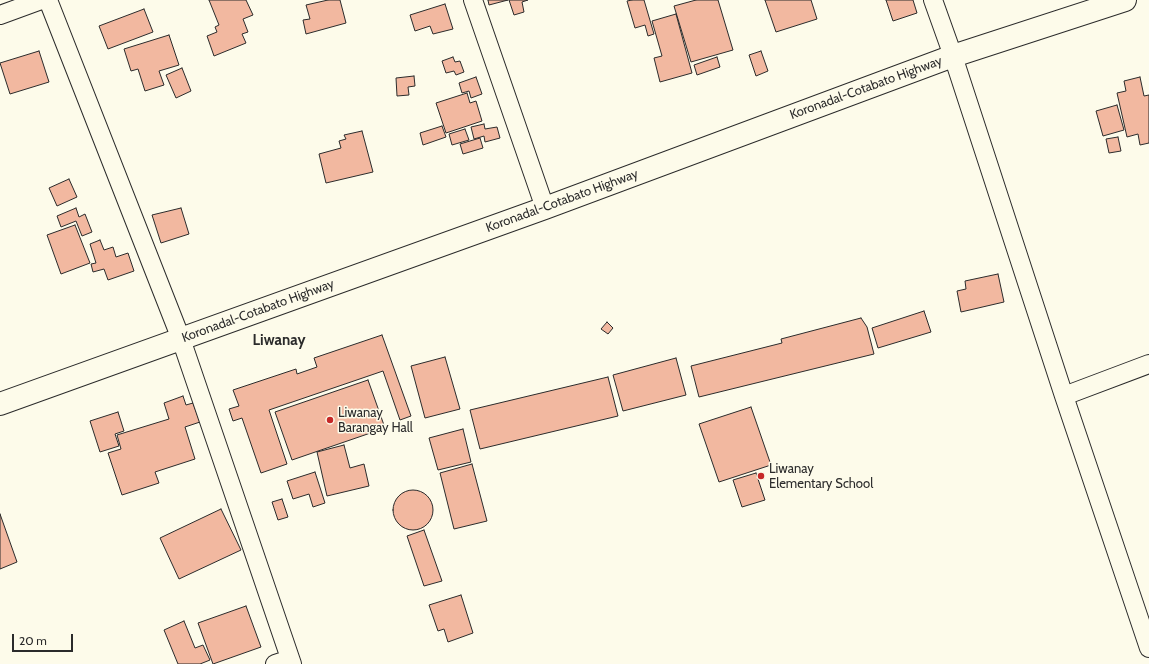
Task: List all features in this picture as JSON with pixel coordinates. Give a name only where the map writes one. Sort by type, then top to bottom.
[{"type":"highway","name":"Koronadal-Cotabato Highway","points":[[0,404],[545,208],[953,56],[1125,0]]},
{"type":"street","points":[[0,15],[41,0]]},
{"type":"street","points":[[48,0],[181,339],[286,662]]},
{"type":"street","points":[[473,0],[545,208]]},
{"type":"street","points":[[933,0],[953,56],[1064,396],[1149,648]]},
{"type":"street","points":[[1064,396],[1149,364]]},
{"type":"building","points":[[209,0],[246,0],[253,15],[243,19],[248,32],[242,34],[246,43],[214,56],[207,36],[217,32],[215,27],[219,25]]},
{"type":"building","points":[[328,0],[340,0],[346,23],[306,34],[303,20],[310,19],[306,5]]},
{"type":"building","points":[[488,0],[508,0],[489,5]]},
{"type":"building","points":[[509,0],[528,0],[522,2],[524,12],[514,15]]},
{"type":"building","points":[[644,0],[654,34],[648,36],[645,25],[635,28],[627,1]]},
{"type":"building","points":[[696,0],[718,0],[733,50],[691,62],[674,6]]},
{"type":"building","points":[[765,0],[811,0],[817,19],[776,32]]},
{"type":"building","points":[[886,0],[913,0],[917,13],[893,21]]},
{"type":"building","points":[[445,4],[453,29],[433,34],[430,26],[415,31],[410,15]]},
{"type":"building","points":[[144,9],[153,32],[108,49],[99,26]]},
{"type":"building","points":[[676,14],[692,73],[660,82],[654,58],[662,56],[652,21]]},
{"type":"building","points":[[169,35],[179,65],[159,71],[164,85],[145,91],[138,69],[131,71],[124,49]]},
{"type":"building","points":[[39,51],[49,82],[10,94],[0,63]]},
{"type":"building","points":[[761,51],[768,71],[756,76],[749,55]]},
{"type":"building","points":[[453,57],[455,62],[460,61],[464,72],[456,75],[454,71],[446,73],[442,61]]},
{"type":"building","points":[[717,57],[720,67],[697,75],[694,65]]},
{"type":"building","points":[[182,68],[191,91],[176,98],[166,75]]},
{"type":"building","points":[[414,76],[415,86],[408,87],[409,95],[397,96],[396,78]]},
{"type":"building","points":[[476,77],[482,94],[471,98],[469,91],[462,93],[459,83]]},
{"type":"building","points":[[1140,77],[1144,96],[1149,95],[1149,143],[1140,145],[1138,134],[1127,137],[1117,93],[1126,91],[1124,81]]},
{"type":"building","points":[[467,93],[470,103],[476,101],[482,121],[446,133],[436,103]]},
{"type":"building","points":[[1117,105],[1124,130],[1103,136],[1096,111]]},
{"type":"building","points":[[484,124],[485,129],[497,127],[500,138],[485,142],[484,136],[474,139],[471,127]]},
{"type":"building","points":[[442,126],[446,137],[423,145],[420,133]]},
{"type":"building","points":[[465,129],[469,140],[452,145],[449,134]]},
{"type":"building","points":[[362,131],[373,172],[326,183],[319,154],[341,148],[339,141],[346,139],[344,135]]},
{"type":"building","points":[[1118,137],[1121,151],[1109,153],[1106,139]]},
{"type":"building","points":[[480,138],[483,148],[463,154],[460,144]]},
{"type":"building","points":[[69,179],[77,197],[57,206],[49,188]]},
{"type":"building","points":[[76,208],[79,217],[85,214],[92,232],[82,236],[76,221],[61,227],[57,216]]},
{"type":"building","points":[[181,208],[189,234],[161,243],[152,215]]},
{"type":"building","points":[[75,225],[90,263],[61,274],[47,235]]},
{"type":"building","points":[[100,240],[104,250],[113,247],[116,257],[128,253],[134,271],[108,280],[104,269],[93,272],[91,264],[96,263],[90,244]]},
{"type":"building","points":[[998,274],[1004,302],[961,312],[957,291],[966,289],[965,281]]},
{"type":"building","points":[[924,311],[931,332],[878,348],[872,328]]},
{"type":"building","points":[[861,318],[867,327],[874,354],[699,397],[691,366],[782,343],[781,339]]},
{"type":"building","points":[[607,322],[613,328],[608,334],[601,329]]},
{"type":"building","points":[[382,335],[411,416],[400,420],[383,371],[269,410],[287,464],[261,473],[242,418],[233,421],[229,409],[239,406],[233,390],[296,369],[297,374],[317,367],[314,358]]},
{"type":"building","points":[[445,357],[460,409],[425,418],[411,366]]},
{"type":"building","points":[[676,358],[686,395],[623,411],[613,375]]},
{"type":"building","points":[[608,377],[618,416],[480,449],[470,410]]},
{"type":"building","name":"Liwanay Barangay Hall","points":[[368,380],[385,428],[292,460],[275,412]]},
{"type":"building","points":[[183,396],[186,405],[193,403],[200,422],[185,427],[195,459],[155,472],[159,483],[122,495],[108,453],[121,449],[117,435],[169,419],[164,403]]},
{"type":"building","points":[[751,407],[771,465],[719,482],[699,424]]},
{"type":"building","points":[[118,412],[124,431],[115,434],[119,446],[100,452],[90,421]]},
{"type":"building","points":[[463,429],[471,462],[438,470],[429,438]]},
{"type":"building","points":[[344,445],[350,468],[364,464],[369,486],[327,496],[317,452]]},
{"type":"building","points":[[472,464],[487,521],[454,529],[440,473]]},
{"type":"building","points":[[315,472],[325,503],[313,507],[309,494],[293,499],[287,481]]},
{"type":"building","points":[[756,473],[765,500],[742,507],[733,480]]},
{"type":"building","points":[[417,490],[424,493],[430,499],[433,510],[432,518],[424,527],[417,530],[409,530],[402,527],[394,518],[393,506],[396,499],[405,491]]},
{"type":"building","points":[[282,499],[288,517],[278,520],[272,502]]},
{"type":"building","points":[[221,509],[241,550],[179,579],[160,538]]},
{"type":"building","points":[[0,514],[17,562],[0,569]]},
{"type":"building","points":[[424,530],[442,581],[424,586],[407,536]]},
{"type":"building","points":[[461,595],[473,633],[448,642],[444,629],[438,631],[429,605]]},
{"type":"building","points":[[246,606],[261,647],[213,664],[198,623]]},
{"type":"building","points":[[184,621],[195,648],[203,645],[210,660],[200,664],[178,664],[164,630]]},
{"type":"place","name":"Liwanay Barangay Hall","points":[[330,420]]},
{"type":"place","name":"Liwanay Elementary School","points":[[761,476]]},
{"type":"district","name":"Liwanay","points":[[279,341]]}]
